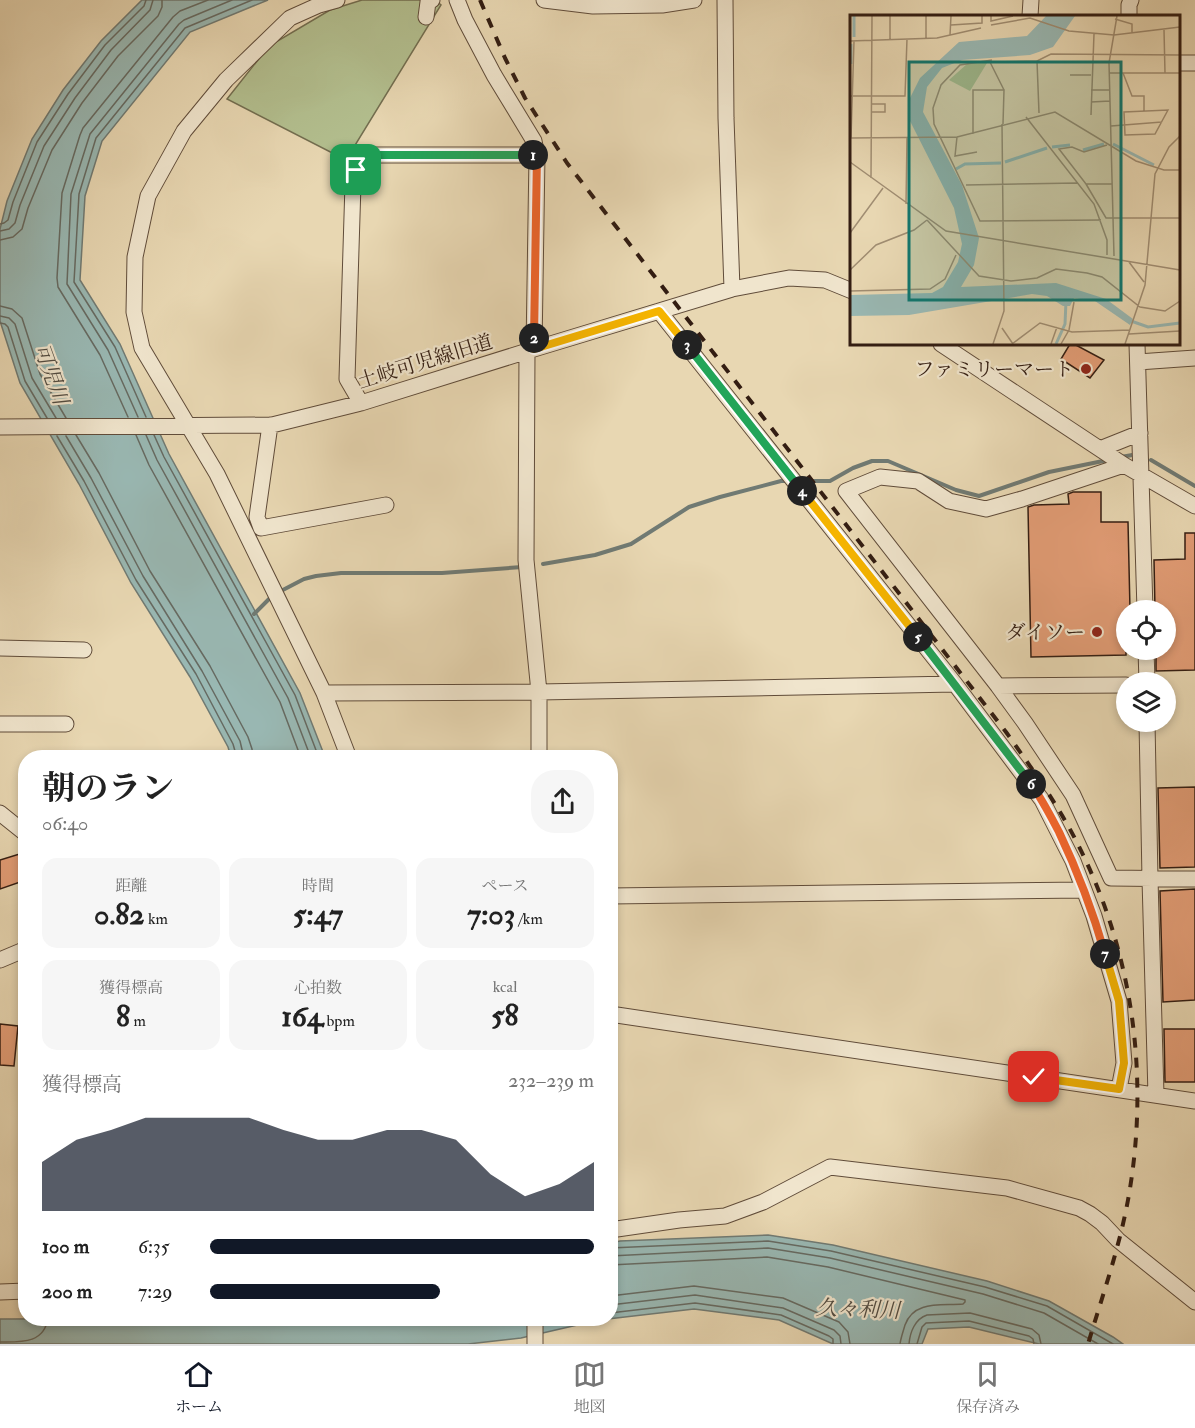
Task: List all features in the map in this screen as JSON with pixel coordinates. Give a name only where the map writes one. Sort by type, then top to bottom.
[{"type":"street","points":[[337,0],[290,18],[226,80],[184,131],[148,196],[135,257],[134,312],[142,348],[217,474],[324,693],[346,750]]},
{"type":"street","points":[[426,17],[428,2],[432,0]]},
{"type":"street","points":[[458,0],[465,20],[489,66],[534,141],[537,155],[526,560],[539,692],[539,750]]},
{"type":"street","points":[[544,0],[592,6],[662,4],[694,0]]},
{"type":"street","points":[[725,0],[726,118],[732,289]]},
{"type":"street","points":[[1030,15],[1031,0]]},
{"type":"street","points":[[1129,15],[1131,0]]},
{"type":"street","points":[[361,403],[347,379],[353,184],[360,159],[365,155],[537,155]]},
{"type":"street","name":"土岐可児線旧道","points":[[2,427],[270,425],[361,403],[732,289],[789,278],[825,280],[850,290]]},
{"type":"street","points":[[659,311],[955,684],[1042,800],[1073,861],[1094,916],[1119,1001],[1124,1063],[1119,1089]]},
{"type":"street","points":[[943,345],[1124,465],[1195,506]]},
{"type":"street","points":[[1137,345],[1145,600]]},
{"type":"street","points":[[1138,362],[1195,358]]},
{"type":"street","points":[[270,425],[257,517],[261,528],[386,506]]},
{"type":"street","points":[[1103,451],[1140,433]]},
{"type":"street","points":[[1124,465],[986,509],[949,501],[918,481],[880,477],[846,490],[1025,723],[1073,795],[1111,878],[1195,879]]},
{"type":"street","points":[[0,648],[84,650]]},
{"type":"street","points":[[324,693],[539,692],[955,684]]},
{"type":"street","points":[[998,686],[1116,685]]},
{"type":"street","points":[[0,724],[66,724]]},
{"type":"street","points":[[1147,732],[1156,1095]]},
{"type":"street","points":[[0,813],[18,828]]},
{"type":"street","points":[[618,896],[1084,890]]},
{"type":"street","points":[[0,960],[18,952]]},
{"type":"street","points":[[618,1015],[1194,1102]]},
{"type":"street","points":[[618,1229],[725,1216],[764,1202],[830,1167],[995,1186],[1079,1208],[1090,1214],[1118,1240],[1195,1302]]},
{"type":"street","points":[[0,1292],[18,1291]]},
{"type":"street","points":[[535,1342],[536,1326]]},
{"type":"green space","points":[[362,0],[435,0],[441,5],[346,160],[227,99],[269,46],[330,10]]},
{"type":"water","name":"可児川","points":[[142,0],[268,0],[190,32],[102,141],[85,196],[80,280],[120,344],[169,454],[300,693],[322,750],[229,750],[190,677],[131,583],[79,484],[20,383],[0,321],[0,229],[7,201],[32,139],[63,90],[101,41]]},
{"type":"water","name":"久々利川","points":[[768,1235],[833,1245],[987,1281],[1049,1301],[1123,1344],[1039,1344],[969,1327],[928,1329],[922,1344],[833,1344],[779,1320],[694,1309],[618,1318],[618,1241]]},
{"type":"water","points":[[0,1319],[18,1319],[18,1326],[573,1326],[521,1338],[468,1344],[0,1344]]},
{"type":"building","name":"ファミリーマート","points":[[1069,345],[1076,345],[1104,360],[1090,378],[1061,359]]},
{"type":"building","points":[[1101,492],[1101,522],[1128,522],[1130,600],[1116,600],[1116,655],[1031,657],[1028,507],[1069,504],[1068,494]]},
{"type":"building","points":[[1185,533],[1195,533],[1195,670],[1156,671],[1156,660],[1176,660],[1176,600],[1155,600],[1154,560],[1185,559]]},
{"type":"building","points":[[1195,787],[1195,867],[1160,868],[1158,788]]},
{"type":"building","points":[[18,854],[18,883],[0,889],[0,860]]},
{"type":"building","points":[[1195,889],[1195,1000],[1163,1002],[1160,891]]},
{"type":"building","points":[[0,1024],[18,1026],[14,1066],[0,1065]]},
{"type":"building","points":[[1164,1029],[1195,1029],[1195,1082],[1165,1082]]},
{"type":"waterway","points":[[1121,457],[1138,454]]},
{"type":"waterway","points":[[799,481],[830,481],[853,468],[872,461],[888,461],[956,490],[979,496],[1049,472],[1108,460]]},
{"type":"waterway","points":[[1151,460],[1195,486]]},
{"type":"waterway","points":[[543,564],[595,555],[631,544],[689,507],[781,481],[789,481]]},
{"type":"waterway","points":[[279,592],[304,579],[341,573],[442,573],[522,567]]},
{"type":"waterway","points":[[254,614],[272,596]]},
{"type":"railway","points":[[480,0],[525,98],[567,163],[1006,732],[1058,809],[1085,859],[1116,941],[1126,983],[1137,1070],[1134,1157],[1128,1200],[1120,1237],[1088,1344]]},
{"type":"place","name":"ファミリーマート","points":[[1086,369]]},
{"type":"place","name":"ダイソー","points":[[1097,632]]},
{"type":"route","points":[[356,170],[360,159],[365,155],[537,155],[534,349],[659,311],[955,684],[1042,800],[1073,861],[1094,916],[1119,1001],[1124,1063],[1119,1089],[1034,1077]]}]
